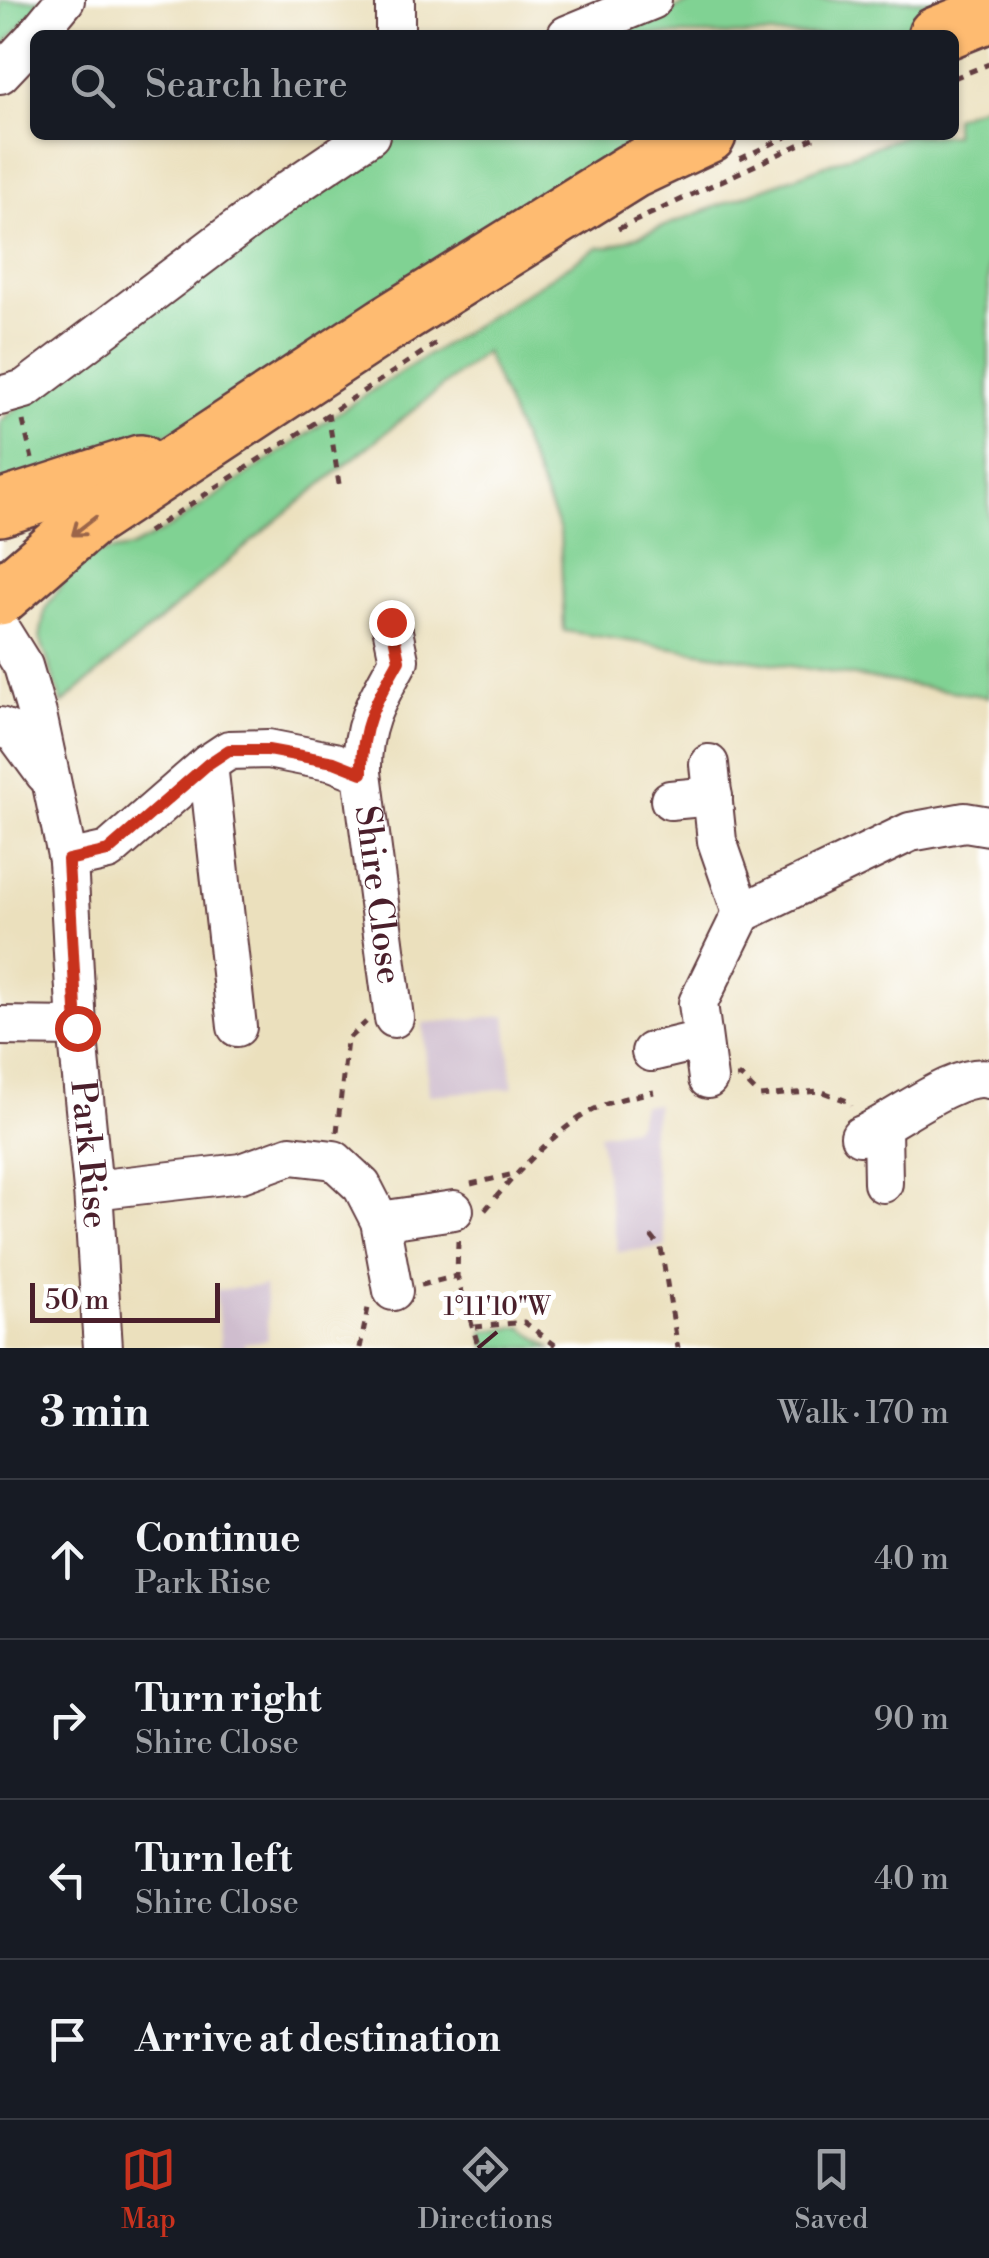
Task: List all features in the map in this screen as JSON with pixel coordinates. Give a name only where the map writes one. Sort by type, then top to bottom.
[{"type":"highway","points":[[949,30],[989,14]]},
{"type":"highway","points":[[0,597],[88,521],[385,325],[632,171],[722,148]]},
{"type":"highway","points":[[0,508],[94,480],[222,432]]},
{"type":"street","points":[[41,30],[66,0]]},
{"type":"street","points":[[394,30],[395,0]]},
{"type":"street","points":[[579,30],[652,0]]},
{"type":"street","points":[[0,74],[30,42]]},
{"type":"street","points":[[0,396],[26,389],[287,191],[363,140]]},
{"type":"street","name":"Shire Close","points":[[391,622],[399,660],[369,714],[362,742],[362,773],[394,1018]]},
{"type":"street","name":"Park Rise","points":[[0,629],[23,666],[46,747],[68,860],[77,1028],[103,1348]]},
{"type":"street","name":"Park Rise","points":[[0,727],[15,733],[50,780]]},
{"type":"street","name":"Shire Close","points":[[68,860],[108,851],[229,750],[268,750],[334,762],[362,773]]},
{"type":"street","points":[[208,764],[237,1026]]},
{"type":"street","points":[[670,800],[711,780],[716,841],[742,913]]},
{"type":"street","points":[[708,1079],[698,1003],[742,913],[910,832],[964,822],[989,826]]},
{"type":"street","points":[[0,1026],[77,1028]]},
{"type":"street","points":[[652,1052],[702,1040]]},
{"type":"street","points":[[883,1183],[871,1132],[934,1093],[981,1077],[989,1078]]},
{"type":"street","points":[[93,1190],[241,1173],[291,1154],[334,1160],[362,1186],[380,1221],[392,1291]]},
{"type":"street","points":[[380,1221],[468,1218]]},
{"type":"path","points":[[959,76],[989,64]]},
{"type":"path","points":[[722,148],[764,140]]},
{"type":"path","points":[[603,236],[809,140]]},
{"type":"path","points":[[146,533],[440,341]]},
{"type":"path","points":[[326,401],[339,484]]},
{"type":"path","points":[[334,1160],[347,1040],[364,1022],[394,1018]]},
{"type":"path","points":[[708,1079],[741,1077],[760,1096],[820,1092],[850,1102],[871,1132]]},
{"type":"path","points":[[479,1348],[457,1276],[457,1242],[468,1218],[575,1122],[605,1104],[654,1092]]},
{"type":"path","points":[[651,1236],[661,1248],[678,1348]]},
{"type":"path","points":[[474,1327],[524,1322],[559,1348]]},
{"type":"shaded area","points":[[506,1016],[513,1088],[429,1095],[423,1023]]},
{"type":"shaded area","points":[[657,1104],[650,1137],[666,1247],[618,1252],[599,1134],[633,1128],[642,1105]]},
{"type":"shaded area","points":[[265,1286],[268,1340],[244,1343],[244,1348],[221,1348],[216,1290]]},
{"type":"green space","points":[[0,0],[43,0],[0,50]]},
{"type":"green space","points":[[696,0],[989,0],[916,30],[623,30]]},
{"type":"green space","points":[[989,103],[989,697],[564,631],[560,531],[485,352],[271,525],[62,704],[40,638],[45,609],[63,583],[94,554],[130,548],[169,528],[354,402],[598,247],[609,247],[892,140],[959,140],[959,115]]},
{"type":"green space","points":[[387,140],[676,140],[226,409],[110,457],[0,487],[0,421],[188,278]]},
{"type":"green space","points":[[522,1327],[551,1348],[486,1348],[483,1331]]},
{"type":"route","points":[[77,1028],[68,860],[108,851],[229,750],[268,750],[334,762],[362,773],[362,742],[369,714],[399,660],[391,622]]}]
